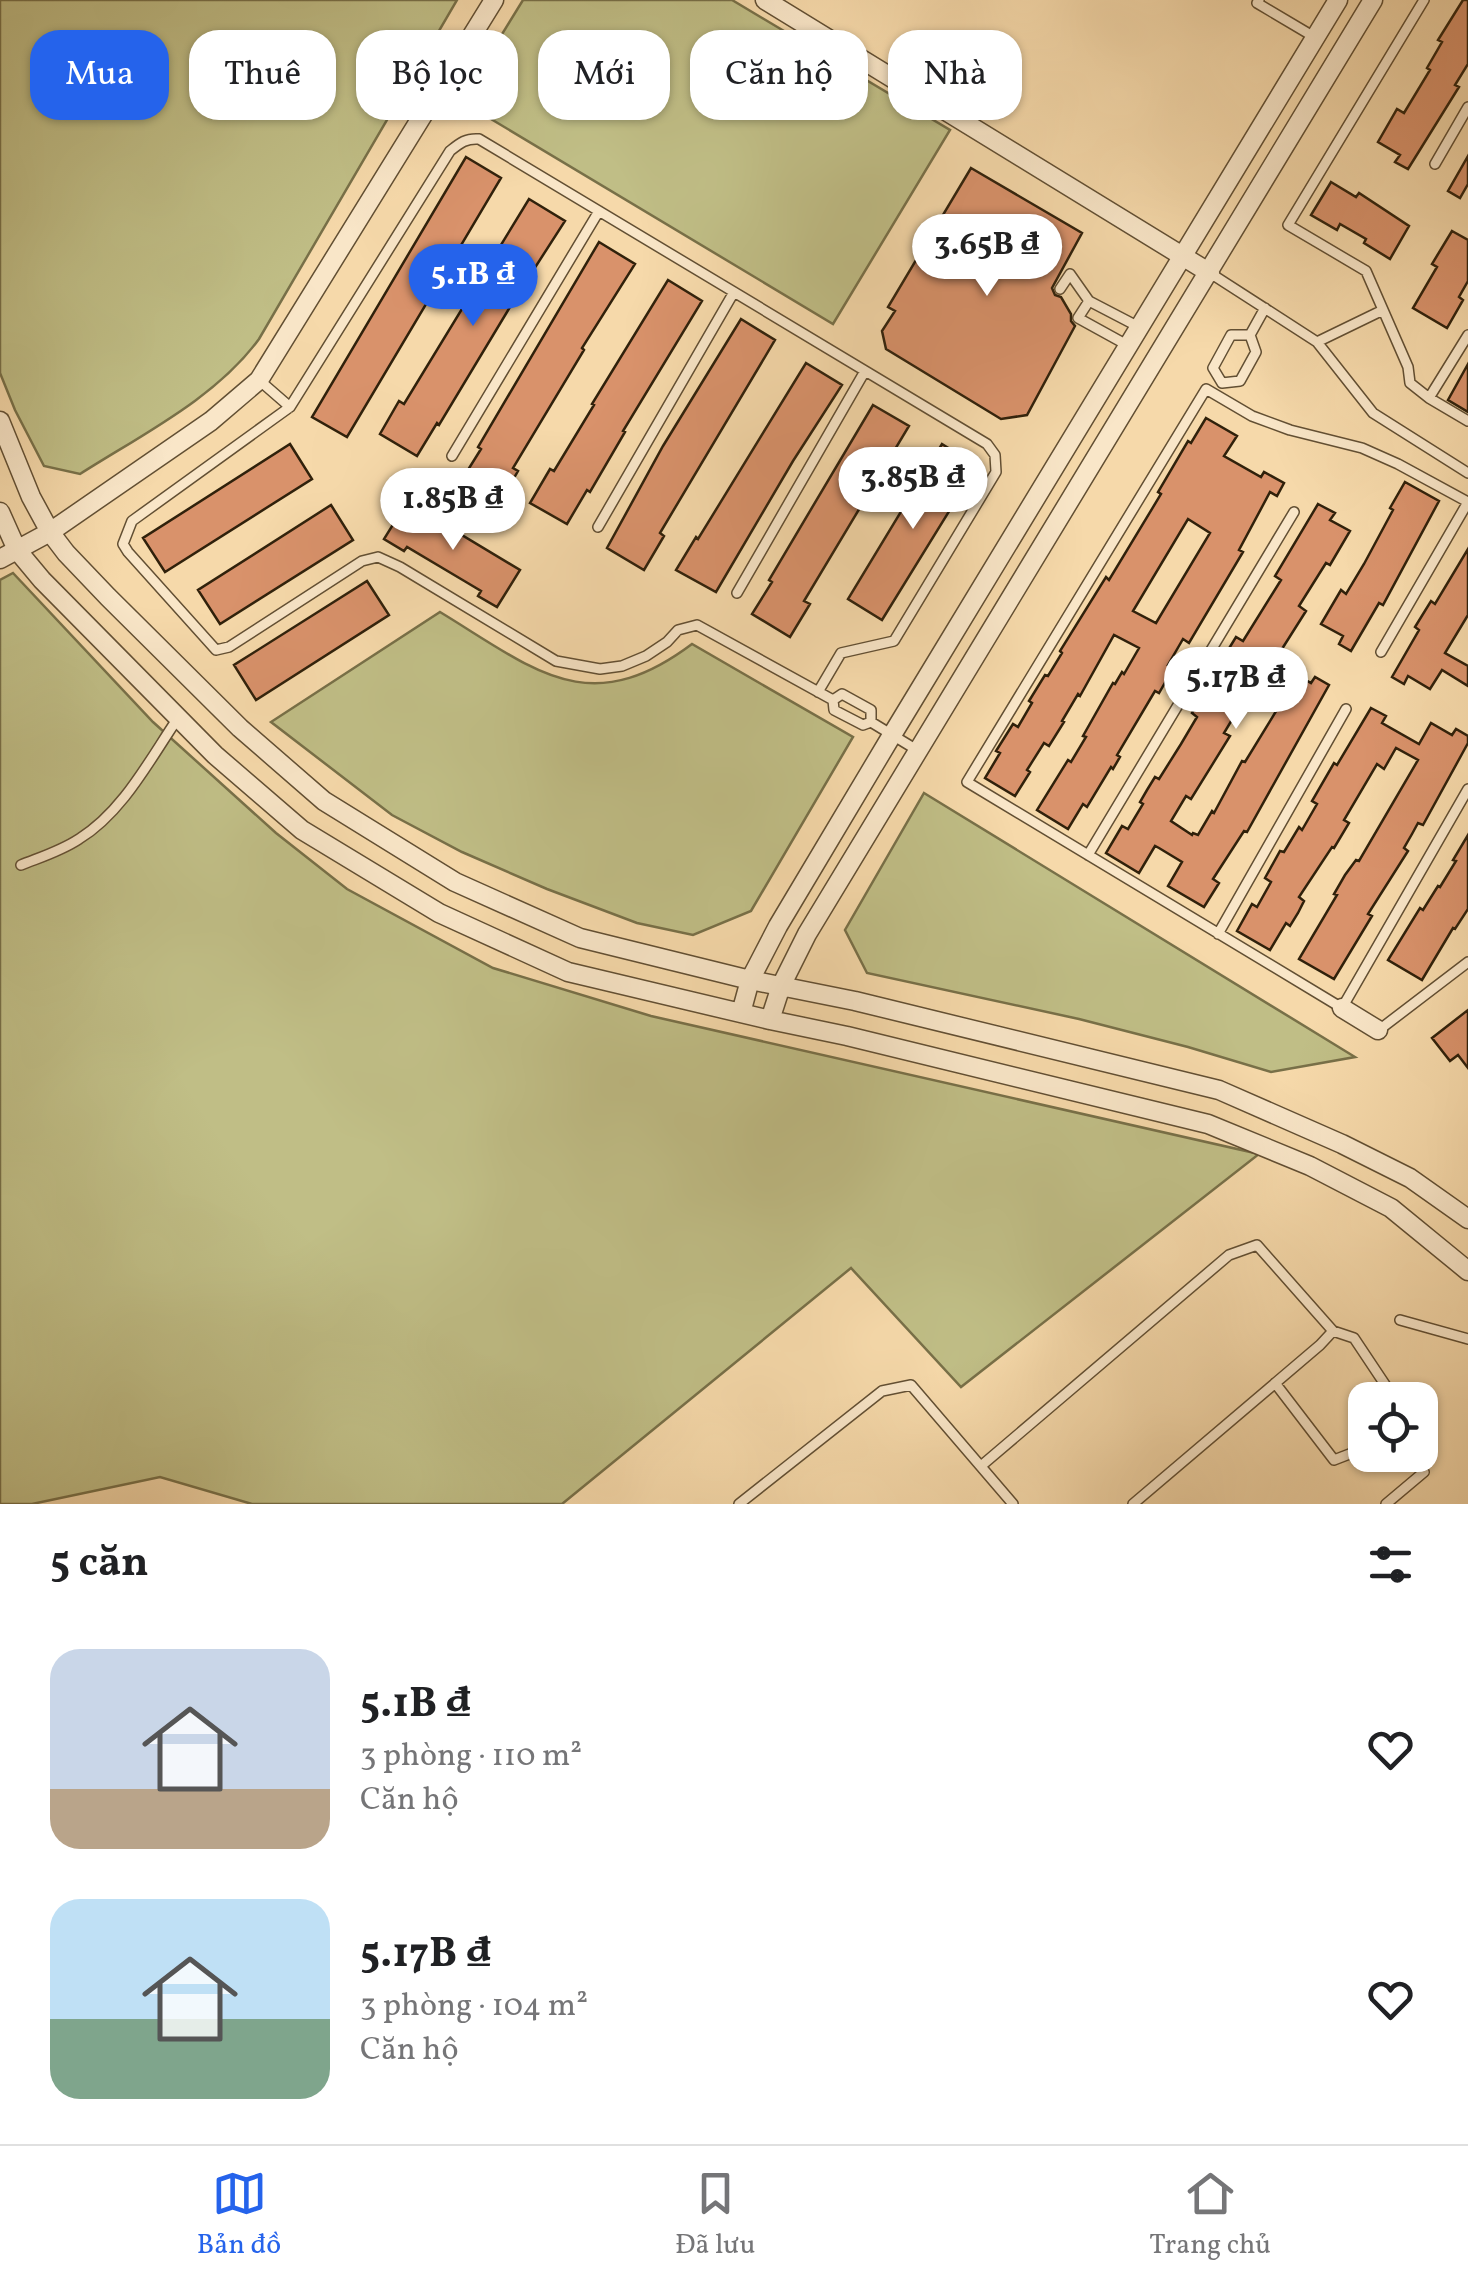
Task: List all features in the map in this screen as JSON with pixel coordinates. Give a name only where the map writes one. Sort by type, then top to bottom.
[{"type":"street","points":[[8,554],[50,532],[210,421],[259,380],[494,0]]},
{"type":"street","points":[[765,0],[1210,272]]},
{"type":"street","points":[[741,1013],[750,980],[778,926],[1338,0]]},
{"type":"street","points":[[770,1020],[781,986],[807,934],[1373,0]]},
{"type":"street","points":[[0,421],[50,532],[108,597],[240,728],[324,801],[456,882],[580,938],[1218,1090],[1410,1178],[1468,1220]]},
{"type":"street","points":[[0,512],[8,554],[216,754],[302,830],[439,913],[568,972],[1208,1124],[1310,1166],[1391,1208],[1468,1272]]},
{"type":"street","points":[[1342,1008],[1378,1030]]},
{"type":"lane","points":[[1259,0],[1258,3],[1316,38]]},
{"type":"lane","points":[[1424,0],[1288,225],[1366,270],[1408,368],[1410,383],[1468,421]]},
{"type":"lane","points":[[1435,164],[1468,108]]},
{"type":"lane","points":[[818,692],[841,652],[894,640],[996,472],[995,455],[987,444],[479,139],[469,138],[450,151],[290,407],[132,521],[125,534],[123,544],[128,552],[216,650],[229,647],[362,560],[378,557],[400,566],[556,662],[600,669],[622,666],[668,642],[678,630],[697,624],[818,692],[833,700]]},
{"type":"lane","points":[[452,456],[600,211]]},
{"type":"lane","points":[[1210,272],[1318,342],[1373,413],[1468,473]]},
{"type":"lane","points":[[1060,289],[1070,274],[1089,301],[1139,328]]},
{"type":"lane","points":[[598,527],[734,292]]},
{"type":"lane","points":[[1089,301],[1078,318],[1128,346]]},
{"type":"lane","points":[[1222,383],[1240,381],[1256,352],[1250,335],[1265,308]]},
{"type":"lane","points":[[1318,342],[1383,310]]},
{"type":"lane","points":[[1222,383],[1214,368],[1231,335],[1250,335]]},
{"type":"lane","points":[[1429,398],[1468,335]]},
{"type":"lane","points":[[737,593],[866,371]]},
{"type":"lane","points":[[259,380],[290,407]]},
{"type":"lane","points":[[1216,395],[1222,383]]},
{"type":"lane","points":[[1381,652],[1468,502],[1362,448],[1252,416],[1206,390],[967,782],[1342,1008],[1468,790]]},
{"type":"lane","points":[[1088,855],[1294,512]]},
{"type":"lane","points":[[833,700],[842,694],[871,710],[871,722]]},
{"type":"lane","points":[[833,700],[834,710],[863,726],[871,722]]},
{"type":"lane","points":[[1218,934],[1346,709]]},
{"type":"lane","points":[[21,865],[78,840],[104,819],[178,718]]},
{"type":"lane","points":[[871,722],[917,750]]},
{"type":"lane","points":[[1378,1030],[1468,962]]},
{"type":"lane","points":[[981,1466],[1229,1255],[1257,1245],[1332,1332],[1354,1338],[1383,1382]]},
{"type":"lane","points":[[1400,1320],[1468,1339]]},
{"type":"lane","points":[[1133,1504],[1332,1332]]},
{"type":"lane","points":[[740,1504],[882,1391],[911,1384],[1013,1504]]},
{"type":"lane","points":[[1275,1384],[1334,1460],[1348,1456]]},
{"type":"lane","points":[[1386,1504],[1424,1472]]},
{"type":"shaded area","points":[[0,0],[457,0],[439,30],[356,30],[356,120],[387,120],[259,339],[200,397],[80,474],[44,466],[0,373]]},
{"type":"shaded area","points":[[523,0],[732,0],[782,30],[690,30],[690,120],[868,120],[868,81],[888,93],[888,120],[933,120],[950,130],[833,324],[493,120],[518,120],[518,30],[505,30]]},
{"type":"shaded area","points":[[13,573],[153,722],[276,833],[347,889],[493,968],[651,1016],[1259,1154],[961,1387],[851,1268],[562,1504],[252,1504],[160,1477],[32,1504],[0,1504],[0,580]]},
{"type":"shaded area","points":[[440,612],[534,668],[562,679],[591,683],[622,680],[655,667],[692,644],[853,737],[751,911],[693,935],[637,923],[462,852],[392,815],[271,722]]},
{"type":"shaded area","points":[[924,793],[1355,1057],[1271,1072],[1079,1019],[867,973],[845,930]]},
{"type":"building","points":[[1463,0],[1468,0],[1468,64],[1455,85],[1459,87],[1408,169],[1395,162],[1400,155],[1378,142],[1397,109],[1404,113],[1430,70],[1427,68],[1442,42],[1438,40]]},
{"type":"building","points":[[1468,156],[1468,184],[1460,198],[1448,191]]},
{"type":"building","points":[[466,157],[501,178],[347,437],[312,417]]},
{"type":"building","points":[[971,168],[1082,233],[1052,288],[1061,297],[1075,326],[1027,415],[1001,419],[886,349],[882,331],[895,311],[888,307]]},
{"type":"building","points":[[1331,182],[1356,197],[1359,193],[1409,226],[1390,259],[1340,224],[1337,230],[1311,215]]},
{"type":"building","points":[[529,199],[565,221],[417,456],[380,434],[399,401],[404,404]]},
{"type":"building","points":[[1452,231],[1468,240],[1468,281],[1459,297],[1463,300],[1447,328],[1413,308]]},
{"type":"building","points":[[599,242],[635,264],[513,468],[518,471],[499,504],[461,481]]},
{"type":"building","points":[[668,280],[702,301],[590,492],[587,490],[567,524],[530,503],[550,469],[554,471]]},
{"type":"building","points":[[741,319],[775,340],[660,533],[664,536],[644,570],[607,548],[663,446]]},
{"type":"building","points":[[806,363],[842,385],[716,592],[676,570]]},
{"type":"building","points":[[1468,364],[1468,412],[1448,400]]},
{"type":"building","points":[[873,405],[909,426],[804,601],[810,604],[790,637],[752,614]]},
{"type":"building","points":[[1206,418],[1237,436],[1224,456],[1261,477],[1264,472],[1284,483],[1277,496],[1270,492],[1239,550],[1243,552],[1189,643],[1183,639],[1168,665],[1174,667],[1159,693],[1155,691],[1117,755],[1120,757],[1113,769],[1068,829],[1037,810],[1086,737],[1083,736],[1113,683],[1124,674],[1139,648],[1114,635],[1049,746],[1044,743],[1027,770],[1030,772],[1015,796],[985,778],[1000,753],[996,751],[1013,724],[1018,727],[1032,703],[1029,701],[1106,577],[1109,580],[1188,441],[1191,443]],"holes":[[[1188,519],[1210,533],[1156,623],[1133,611]]]},
{"type":"building","points":[[290,444],[312,479],[165,572],[143,538]]},
{"type":"building","points":[[942,444],[977,466],[882,620],[848,599]]},
{"type":"building","points":[[1405,482],[1439,501],[1383,605],[1379,603],[1351,651],[1339,644],[1343,636],[1321,624],[1341,590],[1346,594],[1364,564]]},
{"type":"building","points":[[407,502],[520,570],[497,607],[478,596],[481,591],[407,547],[404,551],[384,539]]},
{"type":"building","points":[[1318,504],[1335,513],[1330,520],[1350,531],[1299,606],[1306,611],[1275,660],[1268,656],[1253,682],[1257,685],[1224,733],[1230,736],[1191,799],[1186,796],[1171,821],[1198,835],[1278,708],[1270,704],[1290,671],[1311,683],[1315,677],[1329,685],[1247,832],[1244,831],[1213,879],[1219,883],[1204,907],[1168,886],[1182,862],[1159,848],[1155,846],[1139,873],[1106,853],[1122,826],[1128,829],[1155,777],[1159,779],[1181,744],[1197,717],[1192,713],[1225,666],[1220,663],[1236,637],[1243,641],[1281,580],[1275,576]]},
{"type":"building","points":[[331,505],[353,540],[220,624],[198,590]]},
{"type":"building","points":[[1468,549],[1468,615],[1445,653],[1468,666],[1468,686],[1442,670],[1430,689],[1408,676],[1404,684],[1392,677],[1419,630],[1415,627],[1431,601],[1435,604]]},
{"type":"building","points":[[367,581],[389,615],[256,700],[234,665]]},
{"type":"building","points":[[1371,708],[1386,716],[1382,723],[1419,744],[1431,723],[1452,735],[1456,729],[1468,736],[1468,743],[1423,825],[1418,823],[1404,848],[1408,851],[1368,914],[1372,916],[1334,979],[1299,959],[1345,875],[1359,861],[1418,760],[1396,748],[1384,769],[1377,764],[1344,820],[1349,823],[1299,897],[1304,901],[1298,913],[1290,926],[1286,923],[1270,950],[1237,931],[1252,904],[1257,907],[1271,882],[1265,878],[1280,851],[1284,852],[1299,827],[1302,830],[1317,804],[1312,801]]},
{"type":"building","points":[[1468,835],[1468,909],[1422,980],[1388,960],[1420,908],[1423,910],[1440,887]]},
{"type":"building","points":[[1468,1010],[1468,1068],[1458,1055],[1450,1061],[1432,1038]]}]
